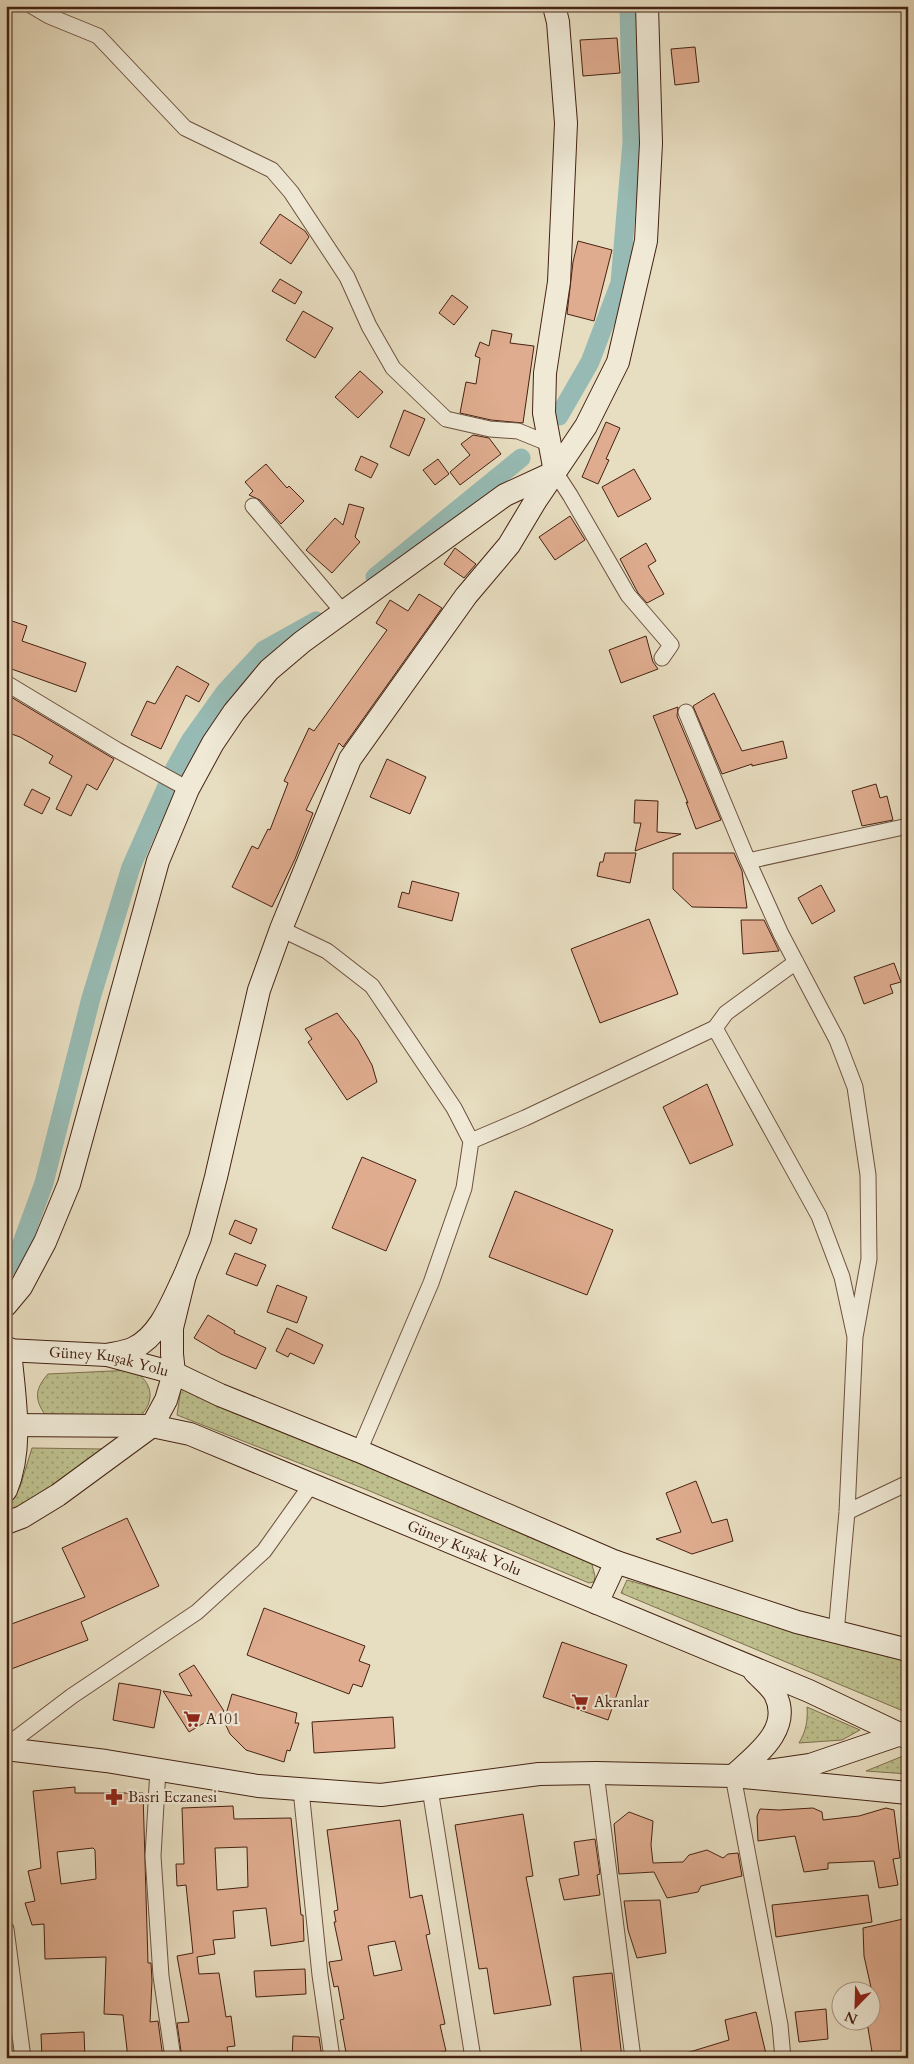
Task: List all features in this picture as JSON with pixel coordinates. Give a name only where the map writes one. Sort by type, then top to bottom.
[{"type":"main road","points":[[554,6],[558,22],[566,123],[559,282],[546,373],[544,413],[555,472]]},
{"type":"main road","points":[[107,1356],[134,1348],[150,1336],[165,1315],[185,1275],[200,1238],[216,1177],[259,990],[281,929],[350,759],[466,596],[509,545],[536,500],[586,426],[618,362],[646,241],[652,143],[647,6]]},
{"type":"main road","points":[[6,1305],[21,1287],[45,1242],[69,1184],[158,861],[185,787],[213,743],[234,712],[269,670],[302,642],[505,495],[555,472]]},
{"type":"main road","points":[[6,1523],[22,1517],[58,1495],[152,1426],[160,1412],[174,1374],[172,1328],[185,1275]]},
{"type":"main road","points":[[6,1490],[16,1462],[11,1425],[8,1349]]},
{"type":"main road","name":"Güney Kuşak Yolu","points":[[8,1349],[107,1356],[174,1374],[220,1395],[359,1451],[616,1562],[797,1622],[908,1650]]},
{"type":"main road","name":"Güney Kuşak Yolu","points":[[11,1425],[152,1426],[190,1434],[748,1665],[905,1734]]},
{"type":"main road","points":[[597,1602],[616,1562]]},
{"type":"main road","points":[[733,1776],[767,1745],[775,1730],[781,1711],[774,1692],[748,1665]]},
{"type":"main road","points":[[733,1776],[810,1764],[905,1734]]},
{"type":"main road","points":[[6,1748],[106,1760],[258,1786],[382,1795],[538,1774],[596,1773],[733,1776],[908,1793]]},
{"type":"street","points":[[32,6],[49,16],[98,36],[185,128],[272,170],[291,192],[347,277],[369,326],[393,368],[446,419],[490,429],[518,431],[550,444]]},
{"type":"street","points":[[555,472],[628,595],[671,645],[662,658]]},
{"type":"street","points":[[253,506],[343,612]]},
{"type":"street","points":[[6,683],[116,750],[185,787]]},
{"type":"street","points":[[686,712],[748,861],[796,962],[837,1040],[855,1087],[868,1175],[869,1259],[855,1337],[847,1512],[836,1633]]},
{"type":"street","points":[[748,861],[908,826]]},
{"type":"street","points":[[281,929],[327,951],[372,986],[454,1108],[471,1141],[464,1188],[432,1283],[359,1451]]},
{"type":"street","points":[[471,1141],[525,1118],[715,1028],[726,1013],[796,962]]},
{"type":"street","points":[[715,1028],[819,1216],[842,1277],[855,1337]]},
{"type":"street","points":[[6,1748],[72,1696],[197,1612],[264,1551],[311,1484]]},
{"type":"street","points":[[847,1512],[908,1484]]},
{"type":"street","points":[[158,1769],[153,1856],[161,1976],[173,2058]]},
{"type":"street","points":[[596,1773],[633,2058]]},
{"type":"street","points":[[733,1776],[780,2026],[783,2058]]},
{"type":"street","points":[[430,1789],[473,2058]]},
{"type":"street","points":[[301,1790],[320,1975],[332,2058]]},
{"type":"street","points":[[6,1929],[11,1998],[22,2058]]},
{"type":"green space","points":[[133,1370],[145,1380],[150,1392],[148,1405],[139,1418],[48,1419],[40,1407],[38,1391],[48,1374]]},
{"type":"green space","points":[[181,1388],[591,1561],[595,1576],[594,1582],[589,1583],[365,1489],[177,1415]]},
{"type":"green space","points":[[32,1448],[103,1449],[24,1509],[6,1512],[20,1487]]},
{"type":"green space","points":[[627,1580],[908,1659],[908,1713],[621,1593]]},
{"type":"green space","points":[[807,1707],[860,1730],[842,1740],[799,1743],[806,1726]]},
{"type":"green space","points":[[908,1754],[908,1774],[866,1771]]},
{"type":"building","points":[[617,38],[620,73],[583,76],[580,40]]},
{"type":"building","points":[[695,47],[699,82],[675,85],[671,49]]},
{"type":"building","points":[[280,214],[305,231],[309,237],[291,264],[260,243]]},
{"type":"building","points":[[578,241],[612,250],[594,321],[567,314],[573,262]]},
{"type":"building","points":[[280,279],[302,292],[295,304],[272,291]]},
{"type":"building","points":[[452,295],[468,307],[454,325],[439,313]]},
{"type":"building","points":[[303,311],[333,328],[315,358],[286,340]]},
{"type":"building","points":[[492,330],[512,334],[510,343],[534,346],[523,423],[491,420],[460,413],[466,382],[476,384],[480,358],[475,356],[480,342],[489,346]]},
{"type":"building","points":[[360,371],[383,392],[358,418],[335,397]]},
{"type":"building","points":[[404,410],[425,419],[409,456],[390,447]]},
{"type":"building","points":[[606,422],[620,428],[606,459],[609,460],[598,484],[582,477]]},
{"type":"building","points":[[473,435],[489,438],[501,454],[460,485],[450,472],[470,455],[461,444]]},
{"type":"building","points":[[361,456],[378,464],[371,478],[355,470]]},
{"type":"building","points":[[438,459],[449,474],[435,485],[423,470]]},
{"type":"building","points":[[266,464],[287,488],[289,486],[304,501],[281,524],[260,500],[249,495],[253,491],[245,482]]},
{"type":"building","points":[[634,469],[651,499],[618,517],[602,487]]},
{"type":"building","points":[[349,504],[364,508],[355,537],[360,542],[332,573],[306,550],[335,518],[343,525]]},
{"type":"building","points":[[570,516],[585,540],[555,560],[539,537]]},
{"type":"building","points":[[646,543],[656,561],[648,566],[664,594],[647,603],[638,593],[620,559]]},
{"type":"building","points":[[455,548],[476,564],[464,578],[444,564]]},
{"type":"building","points":[[419,594],[442,608],[343,747],[339,743],[306,810],[313,813],[295,859],[272,907],[232,887],[252,846],[258,849],[268,829],[270,830],[288,783],[284,781],[309,728],[314,731],[387,630],[376,623],[390,600],[408,611]]},
{"type":"building","points":[[6,619],[27,626],[22,641],[86,663],[76,692],[6,667]]},
{"type":"building","points":[[646,636],[653,662],[658,669],[621,683],[609,650]]},
{"type":"building","points":[[177,666],[209,684],[199,702],[186,695],[161,749],[131,735],[147,701],[155,704]]},
{"type":"building","points":[[714,693],[742,751],[783,741],[787,758],[752,766],[752,764],[722,774],[693,706]]},
{"type":"building","points":[[6,694],[114,759],[97,790],[87,784],[71,816],[56,809],[72,776],[49,763],[53,756],[20,737],[6,732]]},
{"type":"building","points":[[678,707],[677,716],[721,820],[696,829],[686,802],[688,803],[653,716]]},
{"type":"building","points":[[387,759],[426,777],[410,814],[370,797]]},
{"type":"building","points":[[876,784],[880,798],[887,796],[893,820],[862,826],[852,791]]},
{"type":"building","points":[[32,789],[50,798],[42,814],[24,805]]},
{"type":"building","points":[[635,800],[658,801],[657,832],[681,834],[635,851],[641,823],[634,823]]},
{"type":"building","points":[[605,853],[636,853],[630,883],[597,876],[600,862],[603,862]]},
{"type":"building","points":[[673,853],[734,853],[742,871],[747,908],[692,907],[673,889]]},
{"type":"building","points":[[412,881],[459,893],[452,921],[398,907],[402,892],[409,894]]},
{"type":"building","points":[[821,885],[835,911],[812,924],[798,898]]},
{"type":"building","points":[[649,919],[678,994],[600,1023],[571,949]]},
{"type":"building","points":[[741,920],[764,920],[779,951],[743,954]]},
{"type":"building","points":[[894,963],[901,982],[890,985],[893,993],[864,1004],[854,977]]},
{"type":"building","points":[[337,1013],[358,1040],[372,1065],[377,1082],[347,1100],[308,1042],[312,1039],[305,1029]]},
{"type":"building","points":[[707,1084],[733,1145],[690,1164],[663,1107]]},
{"type":"building","points":[[362,1157],[416,1180],[386,1251],[332,1228]]},
{"type":"building","points":[[515,1191],[613,1230],[587,1295],[489,1257]]},
{"type":"building","points":[[235,1220],[257,1229],[251,1244],[229,1234]]},
{"type":"building","points":[[235,1253],[266,1265],[257,1286],[226,1274]]},
{"type":"building","points":[[277,1285],[307,1297],[297,1323],[267,1312]]},
{"type":"building","points":[[208,1315],[235,1331],[234,1333],[266,1348],[256,1369],[221,1354],[194,1338]]},
{"type":"building","points":[[287,1328],[323,1345],[314,1364],[290,1353],[288,1357],[276,1351]]},
{"type":"building","points":[[696,1481],[712,1523],[727,1519],[733,1541],[692,1554],[656,1539],[681,1532],[666,1493]]},
{"type":"building","points":[[127,1518],[159,1586],[81,1622],[88,1640],[6,1671],[6,1626],[85,1597],[62,1548]]},
{"type":"building","points":[[264,1608],[365,1646],[359,1661],[370,1665],[362,1687],[353,1684],[349,1694],[247,1655]]},
{"type":"building","points":[[562,1642],[627,1665],[608,1720],[543,1697]]},
{"type":"building","points":[[194,1665],[224,1711],[189,1732],[163,1691],[192,1696],[179,1674]]},
{"type":"building","points":[[119,1683],[161,1690],[154,1728],[113,1720]]},
{"type":"building","points":[[232,1694],[297,1713],[295,1723],[299,1723],[290,1751],[287,1750],[284,1762],[246,1750],[230,1734],[224,1721]]},
{"type":"building","points":[[393,1717],[395,1748],[314,1753],[312,1722]]},
{"type":"building","points":[[75,1787],[75,1793],[143,1793],[148,1963],[151,1963],[152,1981],[150,2022],[158,2021],[163,2058],[128,2058],[123,2015],[104,2014],[106,1957],[45,1959],[44,1924],[32,1925],[25,1903],[35,1901],[28,1871],[41,1868],[33,1791]],"holes":[[[93,1848],[95,1850],[96,1879],[61,1884],[57,1852]]]},
{"type":"building","points":[[233,1806],[234,1819],[291,1818],[301,1915],[303,1915],[304,1941],[271,1946],[266,1908],[233,1911],[235,1938],[213,1940],[215,1954],[197,1957],[199,1974],[219,1973],[226,2017],[231,2016],[235,2046],[227,2047],[229,2058],[182,2058],[177,2023],[189,2022],[177,1956],[193,1953],[186,1885],[177,1886],[176,1864],[184,1864],[182,1808]],"holes":[[[247,1847],[248,1887],[217,1890],[215,1848]]]},
{"type":"building","points":[[813,1808],[822,1812],[823,1820],[859,1816],[886,1808],[894,1810],[900,1858],[893,1859],[898,1885],[879,1888],[874,1861],[828,1863],[828,1869],[804,1872],[795,1836],[758,1841],[757,1816],[760,1809]]},
{"type":"building","points":[[629,1812],[653,1821],[651,1845],[653,1863],[683,1862],[689,1855],[707,1850],[723,1858],[728,1854],[738,1853],[742,1876],[701,1886],[698,1892],[667,1898],[654,1872],[619,1874],[614,1824]]},
{"type":"building","points":[[523,1814],[533,1876],[526,1877],[551,2005],[494,2014],[487,1968],[479,1969],[455,1825]]},
{"type":"building","points":[[400,1820],[410,1898],[422,1895],[430,1934],[426,1935],[445,2024],[440,2025],[446,2051],[414,2058],[347,2058],[340,2020],[344,2019],[338,1986],[334,1987],[329,1962],[342,1960],[334,1922],[336,1922],[334,1911],[338,1910],[327,1830]],"holes":[[[395,1941],[402,1970],[374,1976],[368,1946]]]},
{"type":"building","points":[[595,1839],[600,1874],[597,1875],[600,1895],[564,1900],[559,1879],[579,1875],[574,1842]]},
{"type":"building","points":[[868,1895],[872,1922],[776,1937],[772,1905]]},
{"type":"building","points":[[660,1900],[666,1953],[637,1958],[628,1930],[624,1901]]},
{"type":"building","points":[[903,1919],[908,1950],[908,2058],[873,2058],[869,2032],[882,2032],[882,1982],[870,1982],[864,1956],[863,1928]]},
{"type":"building","points":[[305,1969],[306,1994],[256,1997],[254,1971]]},
{"type":"building","points":[[612,1973],[622,2058],[582,2058],[573,1977]]},
{"type":"building","points":[[826,2009],[828,2039],[799,2042],[795,2012]]},
{"type":"building","points":[[756,2012],[767,2058],[683,2058],[683,2054],[729,2040],[725,2020]]},
{"type":"building","points":[[84,2032],[85,2058],[42,2058],[41,2034]]},
{"type":"building","points":[[293,2036],[319,2037],[322,2058],[292,2058]]},
{"type":"waterway","points":[[559,416],[590,362],[620,283],[632,142],[629,6]]},
{"type":"waterway","points":[[375,577],[521,458]]},
{"type":"waterway","points":[[6,1269],[18,1254],[44,1183],[91,998],[131,867],[175,768],[190,741],[225,692],[264,650],[316,621]]},
{"type":"place","name":"Akranlar","points":[[580,1702]]},
{"type":"place","name":"A101","points":[[192,1719]]},
{"type":"place","name":"Basri Eczanesi","points":[[114,1797]]}]
